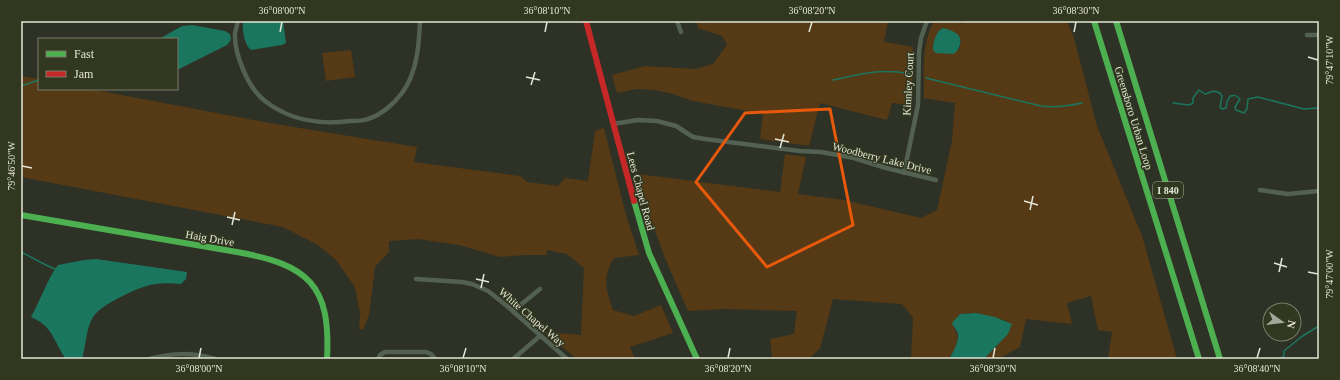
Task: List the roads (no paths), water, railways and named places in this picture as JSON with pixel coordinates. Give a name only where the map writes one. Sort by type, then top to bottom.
[{"type":"main road","name":"Lees Chapel Road","points":[[586,21],[649,253],[697,359]]},
{"type":"main road","name":"Greensboro Urban Loop","points":[[1094,21],[1198,359]]},
{"type":"main road","name":"Greensboro Urban Loop","points":[[1116,21],[1220,359]]},
{"type":"main road","name":"Haig Drive","points":[[21,215],[235,252],[273,260],[290,267],[304,277],[318,294],[326,314],[329,336],[326,359]]},
{"type":"main road","points":[[1186,319],[1195,359]]},
{"type":"street","points":[[238,21],[235,33],[237,51],[249,82],[264,100],[296,118],[322,123],[339,123],[368,119],[393,104],[402,93],[410,80],[418,50],[420,21]]},
{"type":"street","points":[[678,21],[681,32]]},
{"type":"street","name":"Kinnley Court","points":[[904,173],[918,105],[919,52],[921,38],[927,21]]},
{"type":"street","points":[[1307,35],[1319,35]]},
{"type":"street","name":"Woodberry Lake Drive","points":[[613,124],[638,120],[657,121],[676,126],[693,136],[705,139],[837,155],[868,161],[904,173],[936,180]]},
{"type":"street","points":[[1260,190],[1288,194],[1319,191]]},
{"type":"street","name":"White Chapel Way","points":[[416,279],[462,282],[472,284],[488,291],[567,359]]},
{"type":"street","points":[[513,311],[540,289]]},
{"type":"street","points":[[513,359],[540,336]]},
{"type":"street","points":[[378,359],[380,355],[385,352],[426,352],[431,354],[435,359]]},
{"type":"street","points":[[149,359],[165,355],[183,354],[197,354],[215,359]]},
{"type":"waterway","points":[[833,80],[880,72],[900,72],[910,74]]},
{"type":"waterway","points":[[926,78],[1041,106],[1051,107],[1082,103]]},
{"type":"waterway","points":[[21,86],[38,80]]},
{"type":"waterway","points":[[1173,103],[1189,105],[1193,103],[1193,98],[1199,90],[1205,94],[1214,91],[1220,93],[1222,96],[1220,107],[1222,109],[1226,108],[1230,96],[1236,96],[1240,99],[1235,107],[1236,110],[1244,113],[1247,109],[1248,99],[1258,97],[1304,109],[1319,108]]},
{"type":"waterway","points":[[21,252],[55,269]]},
{"type":"waterway","points":[[1280,359],[1284,356],[1284,351],[1301,337],[1319,326]]}]
